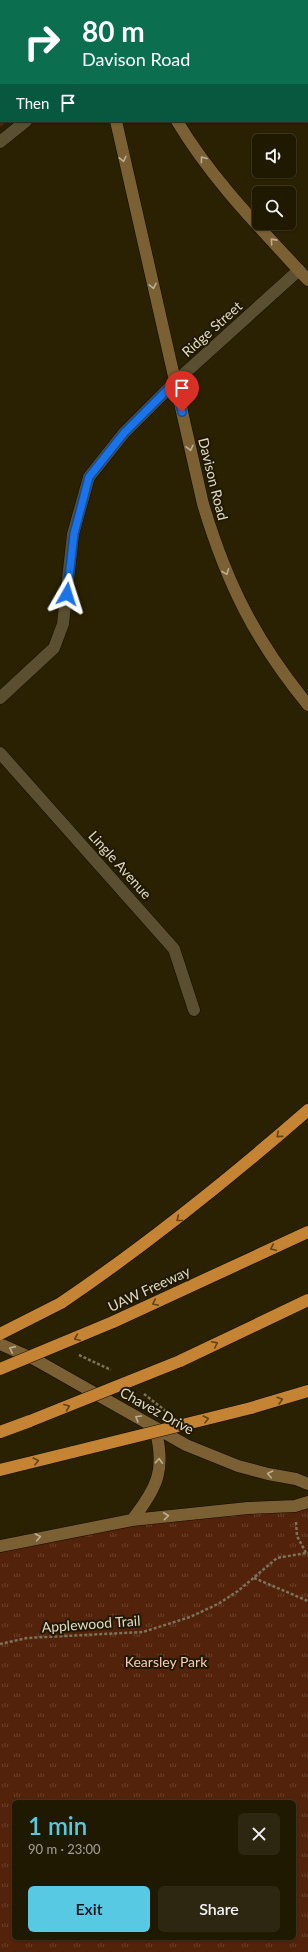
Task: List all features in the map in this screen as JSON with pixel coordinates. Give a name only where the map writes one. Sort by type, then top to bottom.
[{"type":"highway","points":[[0,1334],[61,1303],[170,1225],[257,1155],[308,1110]]},
{"type":"highway","name":"UAW Freeway","points":[[0,1369],[112,1322],[308,1232]]},
{"type":"highway","points":[[0,1432],[180,1361],[308,1300]]},
{"type":"highway","points":[[0,1470],[251,1408],[308,1391]]},
{"type":"main road","name":"Davison Road","points":[[116,122],[202,504],[215,544],[231,584],[249,621],[272,659],[308,705]]},
{"type":"main road","points":[[178,122],[202,158],[223,184],[308,280]]},
{"type":"main road","name":"Chavez Drive","points":[[0,1344],[36,1360],[186,1446],[238,1466],[268,1474],[296,1479],[308,1484]]},
{"type":"main road","points":[[132,1520],[149,1498],[157,1480],[160,1463],[160,1447],[154,1428]]},
{"type":"main road","points":[[0,1546],[30,1538],[132,1520],[248,1508],[295,1506],[308,1502]]},
{"type":"street","points":[[0,142],[25,122]]},
{"type":"street","name":"Ridge Street","points":[[0,698],[54,648],[63,624],[74,534],[89,477],[124,433],[175,382],[299,270]]},
{"type":"street","name":"Lingle Avenue","points":[[0,753],[174,950],[194,1010]]},
{"type":"path","name":"Applewood Trail","points":[[0,1644],[27,1638],[143,1632],[190,1618],[218,1604],[254,1578],[277,1558],[306,1553]]},
{"type":"path","points":[[254,1578],[308,1601]]},
{"type":"green space","points":[[0,122],[6,122],[0,127]]},
{"type":"green space","name":"Kearsley Park","points":[[308,1502],[308,1952],[0,1952],[0,1547],[248,1508]]},
{"type":"route","points":[[67,594],[74,534],[89,477],[124,433],[175,382],[182,412]]}]
